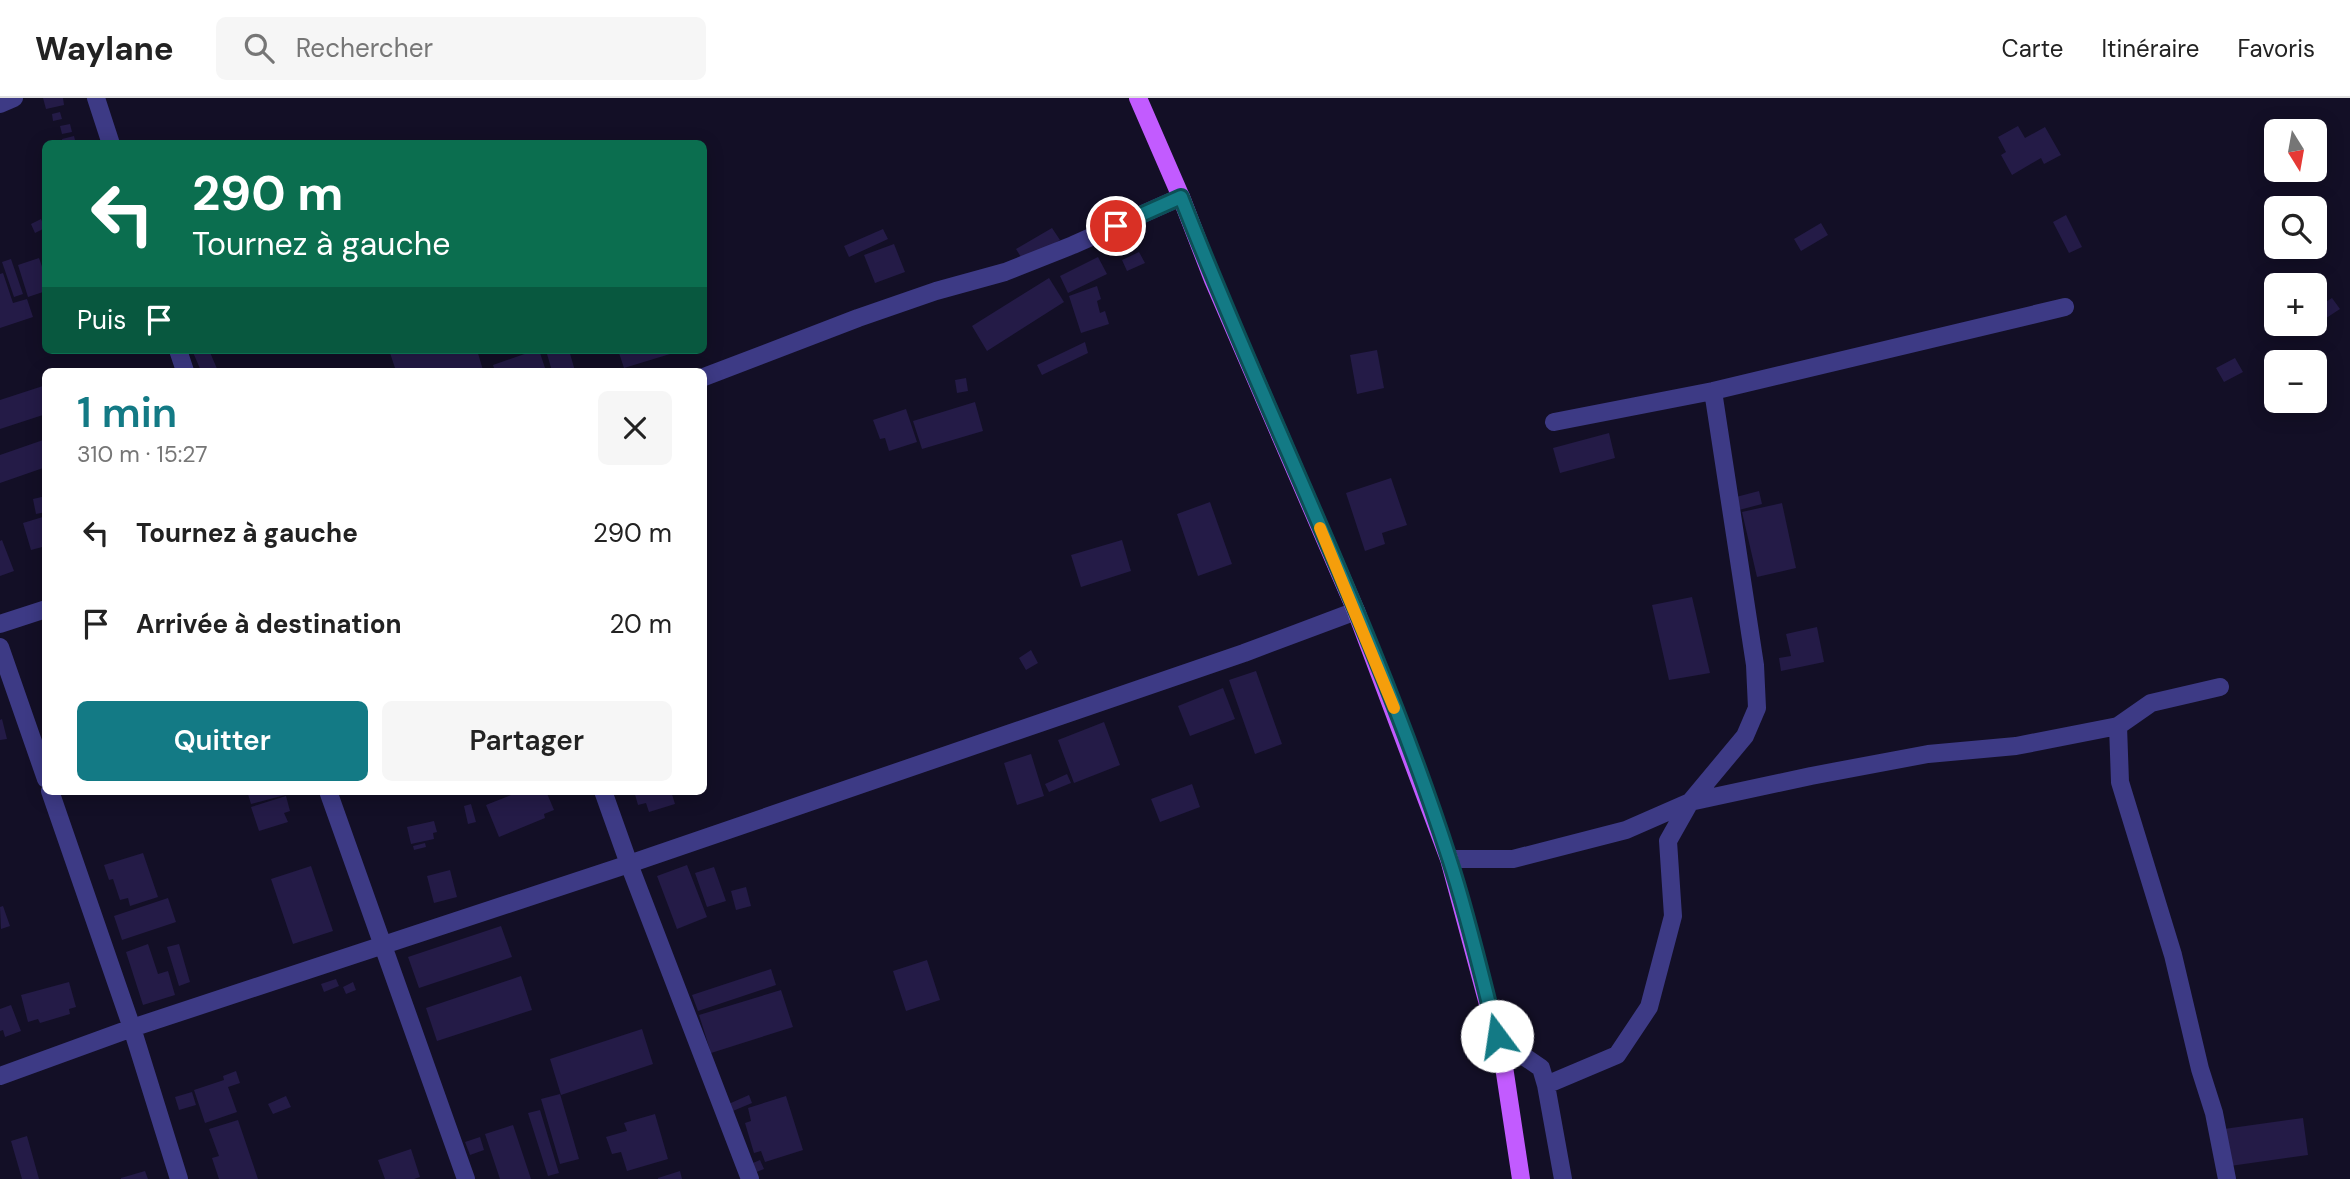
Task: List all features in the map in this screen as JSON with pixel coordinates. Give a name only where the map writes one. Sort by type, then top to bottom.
[{"type":"main road","points":[[1138,98],[1213,280],[1356,611],[1449,859],[1503,1060],[1521,1179]]},
{"type":"street","points":[[0,104],[14,98]]},
{"type":"street","points":[[96,98],[110,140]]},
{"type":"street","points":[[707,376],[858,318],[936,291],[1005,272],[1073,246],[1181,197]]},
{"type":"street","points":[[1554,422],[1713,391],[2065,307]]},
{"type":"street","points":[[1546,1085],[1617,1055],[1648,1007],[1673,916],[1668,841],[1690,802],[1745,736],[1756,708],[1755,665],[1713,391]]},
{"type":"street","points":[[0,624],[42,610]]},
{"type":"street","points":[[0,1076],[132,1028],[629,864],[1244,653],[1356,611]]},
{"type":"street","points":[[0,647],[42,768]]},
{"type":"street","points":[[1449,859],[1513,859],[1626,830],[1690,802],[1915,757],[2016,746],[2118,726],[2151,703],[2220,687]]},
{"type":"street","points":[[2118,726],[2120,782],[2173,955],[2200,1069],[2214,1113],[2227,1179]]},
{"type":"street","points":[[51,795],[132,1028],[179,1179]]},
{"type":"street","points":[[329,795],[466,1179]]},
{"type":"street","points":[[604,795],[750,1179]]},
{"type":"street","points":[[1503,1060],[1522,1055],[1541,1068],[1563,1179]]},
{"type":"building","points":[[43,98],[63,98],[64,105],[46,109]]},
{"type":"building","points":[[60,112],[62,119],[53,121],[52,114]]},
{"type":"building","points":[[70,124],[72,132],[62,134],[60,126]]},
{"type":"building","points":[[2018,126],[2025,138],[2045,127],[2061,155],[2044,164],[2041,158],[2012,175],[2001,155],[2006,152],[1998,137]]},
{"type":"building","points":[[74,136],[75,140],[62,140]]},
{"type":"building","points":[[2066,215],[2082,247],[2069,253],[2053,222]]},
{"type":"building","points":[[41,219],[42,230],[35,233],[31,224]]},
{"type":"building","points":[[1821,223],[1828,235],[1801,251],[1794,239]]},
{"type":"building","points":[[1052,228],[1060,240],[1024,262],[1016,249]]},
{"type":"building","points":[[883,229],[888,239],[849,257],[844,246]]},
{"type":"building","points":[[894,244],[905,272],[875,283],[864,255]]},
{"type":"building","points":[[1139,252],[1145,263],[1127,271],[1122,260]]},
{"type":"building","points":[[1098,257],[1107,274],[1068,293],[1060,276]]},
{"type":"building","points":[[39,258],[42,267],[42,292],[28,297],[18,265]]},
{"type":"building","points":[[11,259],[23,294],[14,297],[2,262]]},
{"type":"building","points":[[3,273],[13,303],[27,299],[33,317],[0,328],[0,274]]},
{"type":"building","points":[[1049,278],[1064,302],[987,351],[972,326]]},
{"type":"building","points":[[1097,286],[1101,299],[1097,301],[1100,313],[1105,311],[1109,324],[1081,333],[1069,296]]},
{"type":"building","points":[[2332,298],[2340,309],[2327,318],[2327,301]]},
{"type":"building","points":[[1085,342],[1088,353],[1042,375],[1037,365]]},
{"type":"building","points":[[1377,350],[1384,388],[1357,394],[1350,355]]},
{"type":"building","points":[[194,354],[211,354],[217,368],[200,368]]},
{"type":"building","points":[[390,354],[478,354],[482,368],[395,368]]},
{"type":"building","points":[[525,354],[540,354],[545,368],[494,368],[493,365]]},
{"type":"building","points":[[547,354],[570,354],[574,368],[551,368]]},
{"type":"building","points":[[619,354],[670,354],[624,368]]},
{"type":"building","points":[[2235,358],[2243,372],[2224,382],[2216,368]]},
{"type":"building","points":[[966,378],[968,391],[957,393],[955,380]]},
{"type":"building","points":[[42,386],[42,415],[0,429],[0,400]]},
{"type":"building","points":[[975,402],[983,431],[922,449],[913,421]]},
{"type":"building","points":[[906,409],[917,442],[889,451],[885,438],[880,439],[873,420]]},
{"type":"building","points":[[1609,433],[1615,458],[1560,473],[1553,448]]},
{"type":"building","points":[[42,440],[42,468],[0,483],[0,455]]},
{"type":"building","points":[[1391,478],[1407,525],[1382,533],[1385,544],[1365,551],[1346,493]]},
{"type":"building","points":[[1759,491],[1762,504],[1739,510],[1736,497]]},
{"type":"building","points":[[42,497],[42,513],[36,514],[33,499]]},
{"type":"building","points":[[1210,502],[1232,564],[1198,576],[1177,514]]},
{"type":"building","points":[[1782,503],[1796,568],[1757,577],[1742,512]]},
{"type":"building","points":[[42,517],[42,547],[31,550],[23,523]]},
{"type":"building","points":[[2,540],[14,571],[0,576],[0,541]]},
{"type":"building","points":[[1122,540],[1131,571],[1081,587],[1071,555]]},
{"type":"building","points":[[1692,597],[1710,673],[1669,680],[1652,605]]},
{"type":"building","points":[[1817,627],[1824,662],[1781,671],[1779,658],[1791,656],[1786,634]]},
{"type":"building","points":[[1031,650],[1038,663],[1026,670],[1019,658]]},
{"type":"building","points":[[1256,671],[1282,744],[1255,754],[1229,680]]},
{"type":"building","points":[[1223,688],[1235,719],[1190,736],[1178,706]]},
{"type":"building","points":[[2,719],[7,739],[0,740],[0,720]]},
{"type":"building","points":[[1104,722],[1120,765],[1074,783],[1058,740]]},
{"type":"building","points":[[1031,754],[1044,796],[1017,805],[1004,763]]},
{"type":"building","points":[[1067,774],[1071,783],[1049,792],[1045,784]]},
{"type":"building","points":[[1192,784],[1200,807],[1160,822],[1151,799]]},
{"type":"building","points":[[248,795],[285,795],[251,804]]},
{"type":"building","points":[[511,795],[548,795],[554,810],[544,814],[545,818],[499,837],[486,805]]},
{"type":"building","points":[[635,795],[672,795],[675,804],[649,812],[646,803],[638,805]]},
{"type":"building","points":[[286,796],[290,811],[284,813],[288,822],[259,831],[251,807]]},
{"type":"building","points":[[471,804],[476,822],[468,824],[464,806]]},
{"type":"building","points":[[434,821],[437,832],[433,833],[434,839],[411,844],[407,827]]},
{"type":"building","points":[[425,843],[426,847],[414,850],[413,846]]},
{"type":"building","points":[[143,853],[158,897],[130,906],[128,898],[120,900],[113,879],[109,880],[104,865]]},
{"type":"building","points":[[687,865],[707,917],[677,929],[657,876]]},
{"type":"building","points":[[311,866],[333,931],[293,944],[271,879]]},
{"type":"building","points":[[714,867],[726,901],[707,907],[695,873]]},
{"type":"building","points":[[450,870],[457,897],[434,903],[427,876]]},
{"type":"building","points":[[746,887],[751,906],[736,910],[731,891]]},
{"type":"building","points":[[168,898],[176,922],[122,940],[114,916]]},
{"type":"building","points":[[3,906],[10,926],[1,929],[0,907]]},
{"type":"building","points":[[501,926],[512,957],[419,988],[408,957]]},
{"type":"building","points":[[148,944],[158,974],[168,971],[175,995],[143,1005],[126,952]]},
{"type":"building","points":[[179,944],[190,982],[179,986],[167,947]]},
{"type":"building","points":[[927,960],[940,1000],[906,1011],[893,971]]},
{"type":"building","points":[[771,969],[776,985],[698,1011],[692,995]]},
{"type":"building","points":[[521,976],[532,1010],[437,1041],[426,1008]]},
{"type":"building","points":[[336,979],[339,986],[324,992],[321,984]]},
{"type":"building","points":[[69,982],[76,1007],[69,1009],[70,1014],[40,1023],[38,1019],[28,1022],[21,995]]},
{"type":"building","points":[[353,982],[356,990],[346,994],[343,987]]},
{"type":"building","points":[[781,990],[793,1027],[711,1053],[699,1015]]},
{"type":"building","points":[[11,1005],[21,1031],[5,1037],[3,1030],[0,1031],[0,1009]]},
{"type":"building","points":[[642,1029],[653,1064],[561,1095],[550,1059]]},
{"type":"building","points":[[236,1071],[240,1083],[228,1087],[237,1112],[205,1123],[194,1090],[224,1080],[223,1076]]},
{"type":"building","points":[[192,1092],[196,1105],[179,1110],[175,1097]]},
{"type":"building","points":[[560,1094],[579,1159],[560,1164],[541,1099]]},
{"type":"building","points":[[749,1095],[752,1103],[728,1113],[724,1106]]},
{"type":"building","points":[[286,1096],[291,1107],[273,1114],[268,1104]]},
{"type":"building","points":[[786,1096],[803,1150],[765,1162],[761,1151],[754,1153],[745,1123],[751,1121],[748,1108]]},
{"type":"building","points":[[540,1110],[559,1173],[548,1176],[528,1113]]},
{"type":"building","points":[[655,1114],[668,1159],[627,1171],[621,1152],[612,1154],[606,1137],[627,1131],[624,1123]]},
{"type":"building","points":[[2303,1118],[2308,1155],[2230,1166],[2224,1129]]},
{"type":"building","points":[[238,1120],[258,1179],[219,1179],[212,1158],[219,1156],[209,1129]]},
{"type":"building","points":[[513,1125],[531,1179],[500,1179],[485,1134]]},
{"type":"building","points":[[27,1136],[39,1179],[22,1179],[11,1141]]},
{"type":"building","points":[[480,1137],[484,1150],[470,1155],[465,1142]]},
{"type":"building","points":[[411,1149],[420,1177],[385,1179],[378,1160]]},
{"type":"building","points":[[760,1160],[764,1169],[749,1175],[746,1166]]},
{"type":"building","points":[[145,1171],[148,1179],[121,1179],[121,1178]]},
{"type":"building","points":[[680,1171],[682,1179],[658,1179],[658,1178]]},
{"type":"slow traffic","points":[[1320,528],[1394,708]]},
{"type":"route","points":[[1116,226],[1181,197],[1213,280],[1356,611],[1420,775],[1449,859],[1497,1036]]}]
